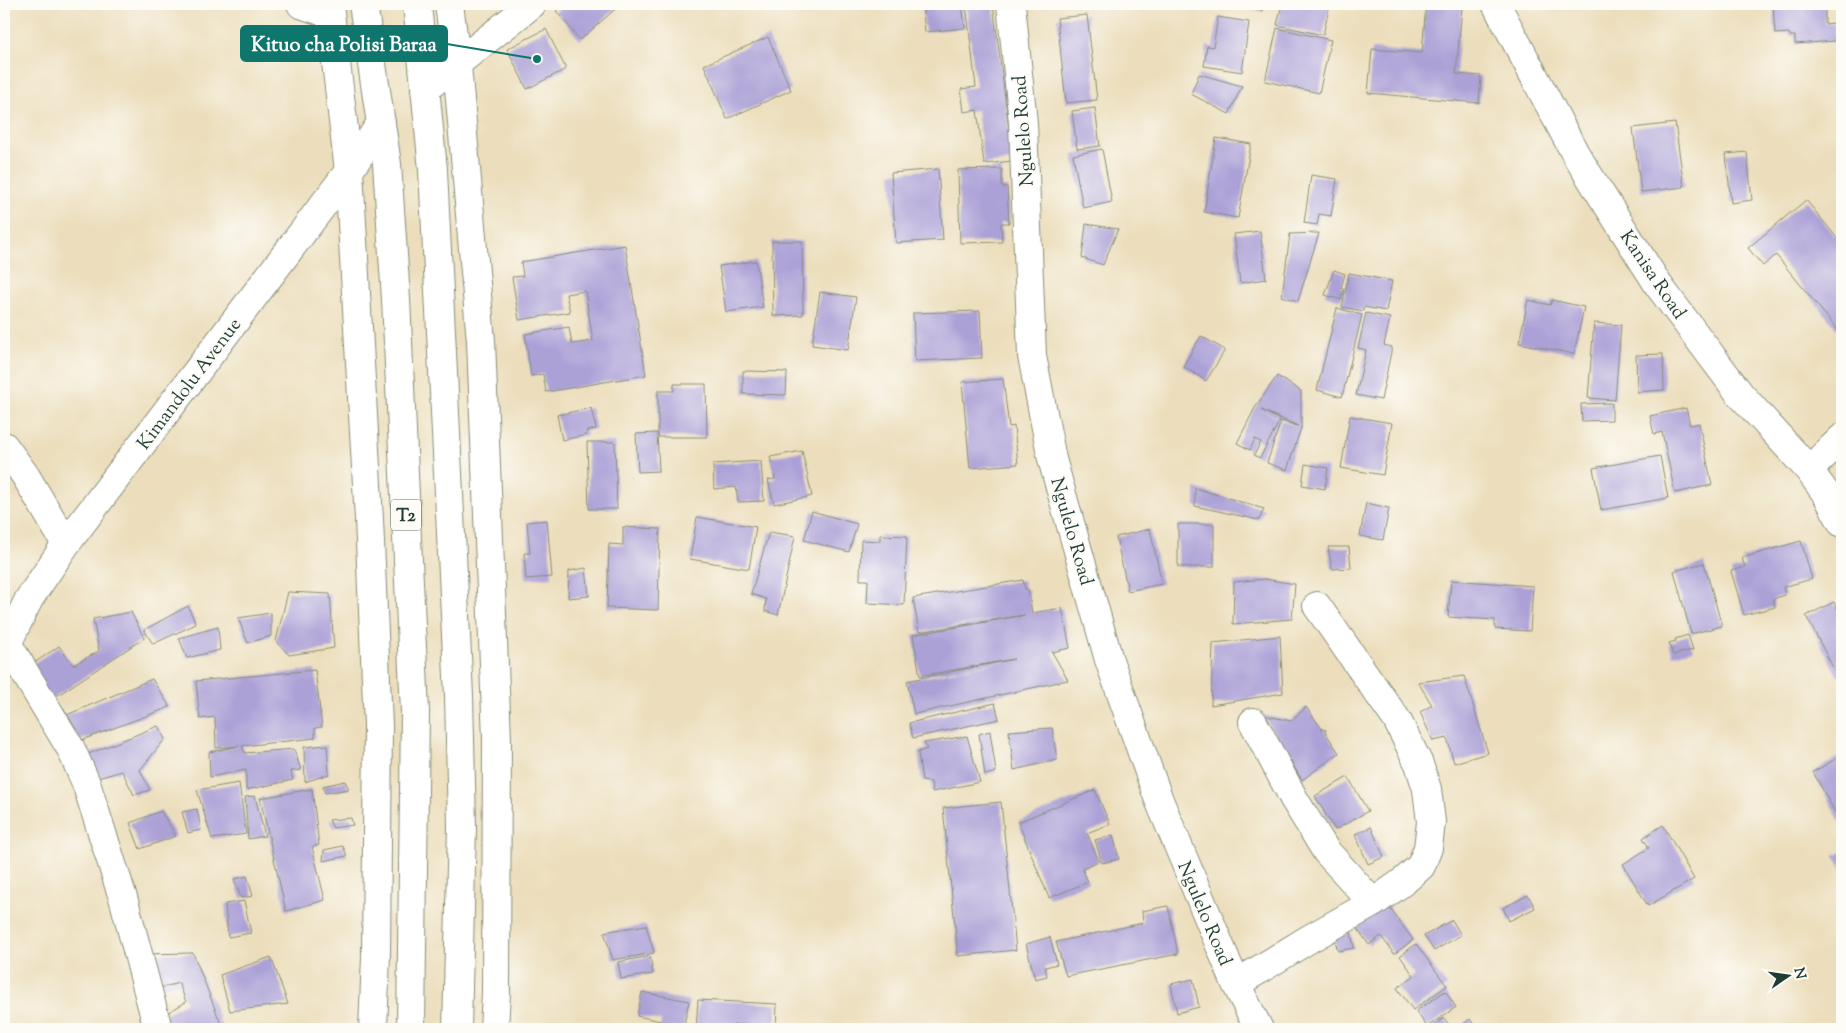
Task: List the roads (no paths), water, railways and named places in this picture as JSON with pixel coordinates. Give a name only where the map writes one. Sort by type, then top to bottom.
[{"type":"main road","points":[[301,4],[329,9],[349,171],[369,509],[378,725],[376,957],[373,1029]]},
{"type":"main road","name":"T2","points":[[363,4],[386,164],[396,299],[415,712],[411,1029]]},
{"type":"main road","points":[[417,4],[434,190],[459,696],[462,826],[457,1029]]},
{"type":"main road","points":[[449,4],[457,65],[481,341],[495,690],[497,788],[496,994],[494,1029]]},
{"type":"main road","points":[[425,89],[532,4]]},
{"type":"main road","name":"Ngulelo Road","points":[[1011,4],[1023,123],[1032,356],[1052,458],[1109,660],[1160,800],[1236,984],[1259,1029]]},
{"type":"main road","name":"Kanisa Road","points":[[1496,4],[1576,155],[1659,286],[1740,394],[1808,470],[1827,495],[1842,523]]},
{"type":"main road","name":"Kimandolu Avenue","points":[[6,646],[17,602],[66,544],[349,171],[381,122]]},
{"type":"main road","points":[[1808,470],[1842,438]]},
{"type":"main road","points":[[4,446],[25,475],[66,544]]},
{"type":"main road","points":[[1236,984],[1309,939],[1373,903],[1404,881],[1421,866],[1428,848],[1431,822],[1427,789],[1419,764],[1397,720],[1317,606]]},
{"type":"main road","points":[[6,646],[71,750],[86,783],[124,901],[158,1029]]},
{"type":"main road","points":[[1253,722],[1294,799],[1326,851],[1373,903]]},
{"type":"place","name":"Kituo cha Polisi Baraa","points":[[537,59]]}]
